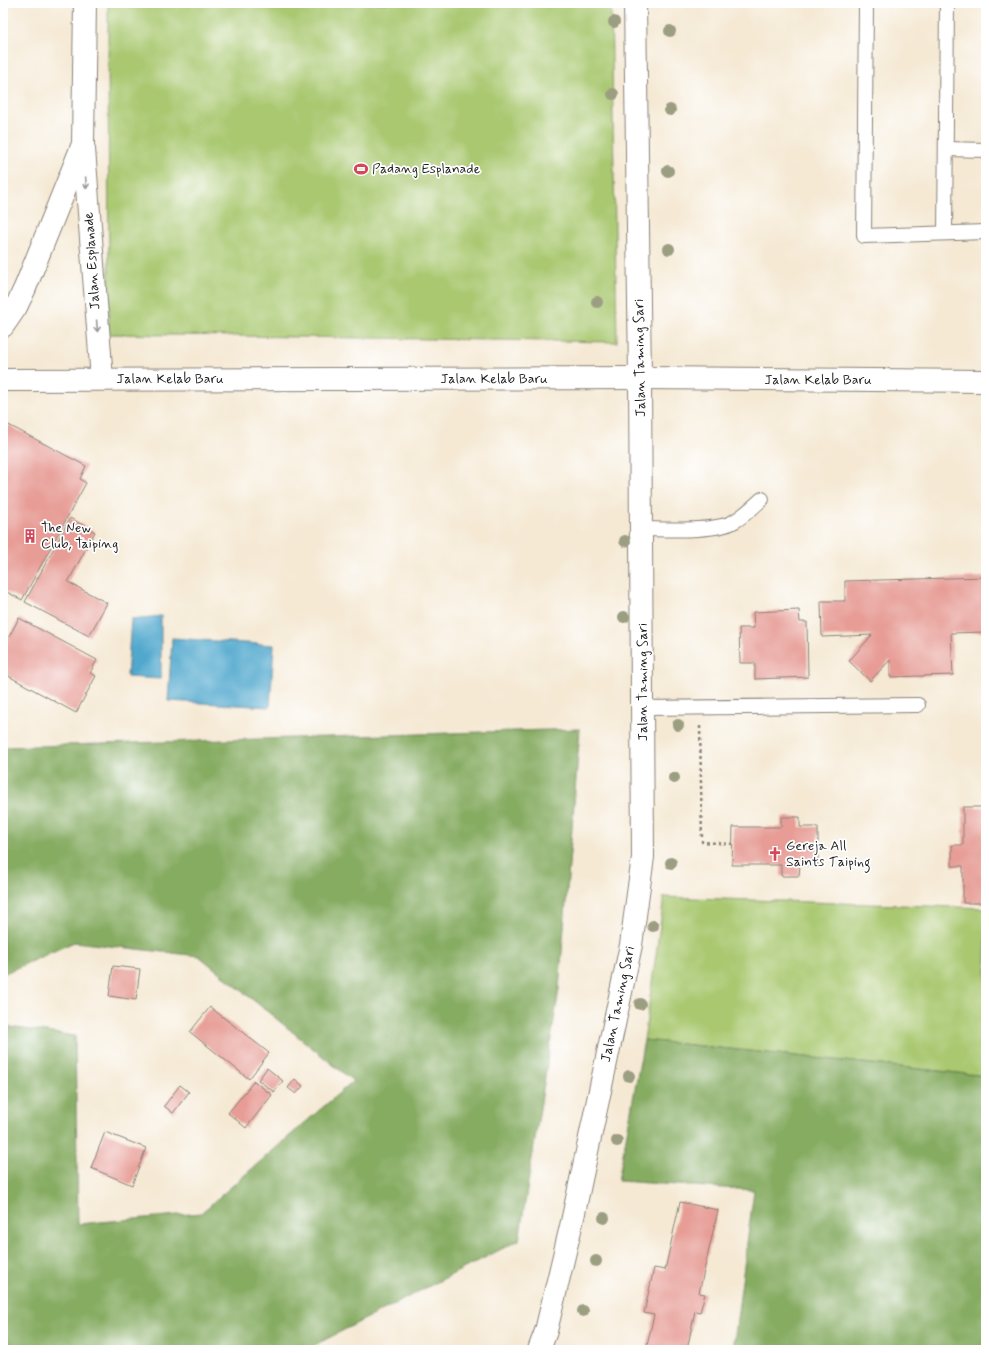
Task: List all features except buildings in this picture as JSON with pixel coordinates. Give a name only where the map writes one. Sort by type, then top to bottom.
[{"type":"street","name":"Jalan Esplanade","points":[[85,3],[83,144],[102,379]]},
{"type":"street","name":"Jalan Taming Sari","points":[[539,1350],[546,1331],[572,1222],[630,945],[643,857],[642,529],[635,3]]},
{"type":"street","name":"Jalan Esplanade","points":[[3,326],[16,307],[25,288],[83,144]]},
{"type":"street","name":"Jalan Kelab Baru","points":[[3,380],[640,378],[986,381]]},
{"type":"lane","points":[[866,3],[864,236],[986,232]]},
{"type":"lane","points":[[945,233],[947,3]]},
{"type":"lane","points":[[946,149],[986,150]]},
{"type":"lane","points":[[642,529],[717,528],[733,522],[748,512],[762,499]]},
{"type":"lane","points":[[643,708],[918,705]]},
{"type":"path","points":[[700,708],[702,842],[732,844]]},
{"type":"green space","name":"Padang Esplanade","points":[[108,3],[611,3],[617,342],[109,334]]},
{"type":"green space","points":[[580,729],[559,989],[519,1240],[305,1350],[3,1350],[3,1026],[75,1036],[78,1224],[201,1213],[353,1081],[199,956],[74,942],[3,974],[3,747]]},
{"type":"green space","points":[[664,897],[986,908],[986,1076],[644,1040]]},
{"type":"green space","points":[[644,1040],[986,1076],[986,1350],[733,1350],[754,1190],[618,1181]]},
{"type":"water","points":[[161,616],[161,679],[127,677],[131,619]]},
{"type":"water","points":[[172,638],[274,645],[270,707],[168,701]]},
{"type":"place","name":"Padang Esplanade","points":[[361,169]]},
{"type":"place","name":"The New Club, Taiping","points":[[30,536]]},
{"type":"place","name":"Gereja All Saints Taiping","points":[[775,854]]}]
